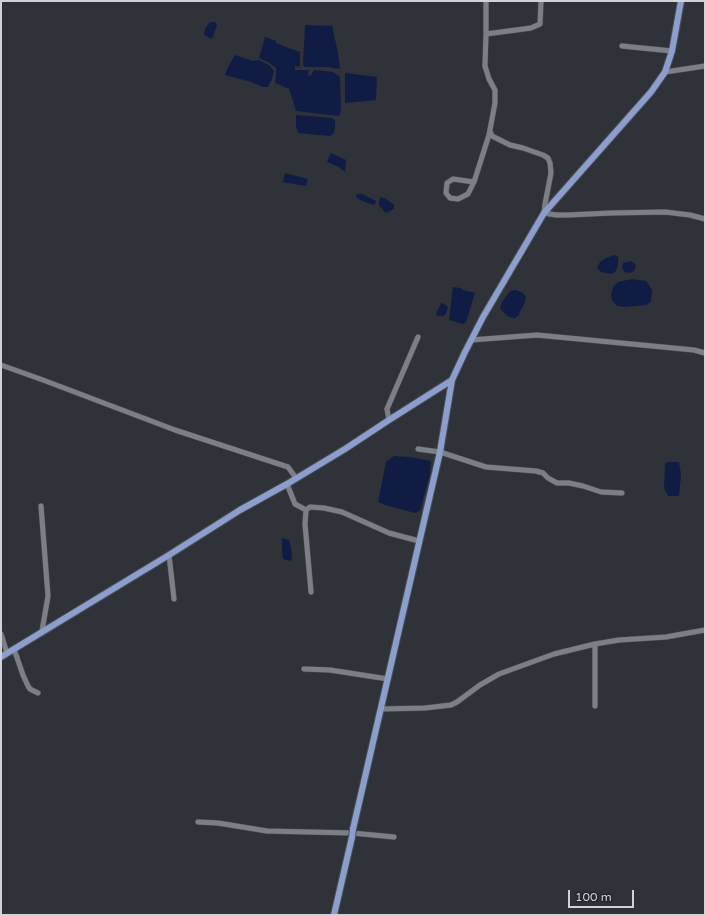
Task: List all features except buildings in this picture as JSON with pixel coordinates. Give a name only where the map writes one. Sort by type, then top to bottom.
[{"type":"main road","points":[[334,915],[440,452],[452,380],[483,317],[544,213],[651,92],[666,72],[672,51],[681,1]]},
{"type":"main road","points":[[4,655],[240,510],[346,449],[452,380]]},
{"type":"street","points":[[474,182],[453,179],[447,183],[446,193],[450,198],[458,199],[468,194],[474,182],[490,131],[495,103],[495,90],[489,79],[485,66],[486,1]]},
{"type":"street","points":[[486,34],[531,28],[540,24],[541,1]]},
{"type":"street","points":[[622,46],[672,51]]},
{"type":"street","points":[[666,72],[705,66]]},
{"type":"street","points":[[490,131],[492,136],[510,145],[523,148],[548,158],[551,173],[544,204],[544,213],[568,215],[665,212],[690,215],[705,220]]},
{"type":"street","points":[[471,340],[537,335],[694,350],[705,353]]},
{"type":"street","points":[[389,420],[388,409],[418,338]]},
{"type":"street","points":[[1,365],[175,430],[288,468],[296,478]]},
{"type":"street","points":[[418,448],[440,452],[486,467],[536,471],[557,483],[569,483],[601,492],[622,493]]},
{"type":"street","points":[[287,484],[295,504],[306,510]]},
{"type":"street","points":[[41,506],[48,596],[42,631]]},
{"type":"street","points":[[306,510],[310,507],[342,512],[389,533],[419,542]]},
{"type":"street","points":[[306,510],[305,524],[311,592]]},
{"type":"street","points":[[169,555],[174,599]]},
{"type":"street","points":[[381,709],[451,706],[498,674],[554,654],[619,640],[666,637],[705,630]]},
{"type":"street","points":[[1,634],[4,655]]},
{"type":"street","points":[[595,644],[595,706]]},
{"type":"street","points":[[14,648],[22,675],[30,689],[38,694]]},
{"type":"street","points":[[304,669],[330,670],[388,679]]},
{"type":"street","points":[[198,822],[218,823],[268,831],[352,833],[394,837]]},
{"type":"water","points":[[210,22],[215,22],[217,25],[212,39],[204,35],[205,29]]},
{"type":"water","points":[[305,25],[332,26],[340,69],[327,67],[305,67],[303,65]]},
{"type":"water","points":[[265,37],[300,52],[300,67],[295,66],[295,70],[309,70],[308,76],[311,75],[314,70],[333,72],[340,77],[341,111],[339,116],[296,111],[289,89],[275,83],[276,68],[259,58]]},
{"type":"water","points":[[235,55],[253,61],[259,60],[269,65],[274,71],[268,87],[263,87],[225,75]]},
{"type":"water","points":[[345,73],[377,77],[376,100],[345,103]]},
{"type":"water","points":[[296,115],[332,118],[335,121],[334,133],[330,136],[298,133],[296,126]]},
{"type":"water","points":[[331,153],[346,160],[345,172],[339,167],[327,162]]},
{"type":"water","points":[[285,173],[308,179],[306,186],[283,182]]},
{"type":"water","points":[[357,194],[362,194],[376,201],[376,203],[374,205],[362,201],[356,197]]},
{"type":"water","points":[[380,197],[386,199],[394,205],[394,209],[386,213],[379,205]]},
{"type":"water","points":[[614,255],[618,256],[618,266],[615,272],[611,274],[601,272],[597,268],[600,262]]},
{"type":"water","points":[[631,261],[636,265],[634,271],[630,273],[624,272],[622,267],[623,263]]},
{"type":"water","points":[[632,279],[646,281],[652,290],[651,301],[647,305],[625,307],[617,306],[612,300],[611,295],[613,287],[618,282]]},
{"type":"water","points":[[453,287],[475,293],[466,322],[463,324],[449,320]]},
{"type":"water","points":[[516,290],[523,293],[526,297],[518,316],[515,318],[509,317],[500,308],[502,302],[510,291]]},
{"type":"water","points":[[441,303],[448,307],[446,314],[443,316],[437,316],[436,314]]},
{"type":"water","points":[[394,456],[431,461],[430,474],[420,511],[415,513],[378,502],[386,462]]},
{"type":"water","points":[[667,462],[679,462],[681,475],[679,496],[668,496],[664,488],[665,464]]},
{"type":"water","points":[[282,538],[289,540],[292,558],[290,561],[283,559]]}]
